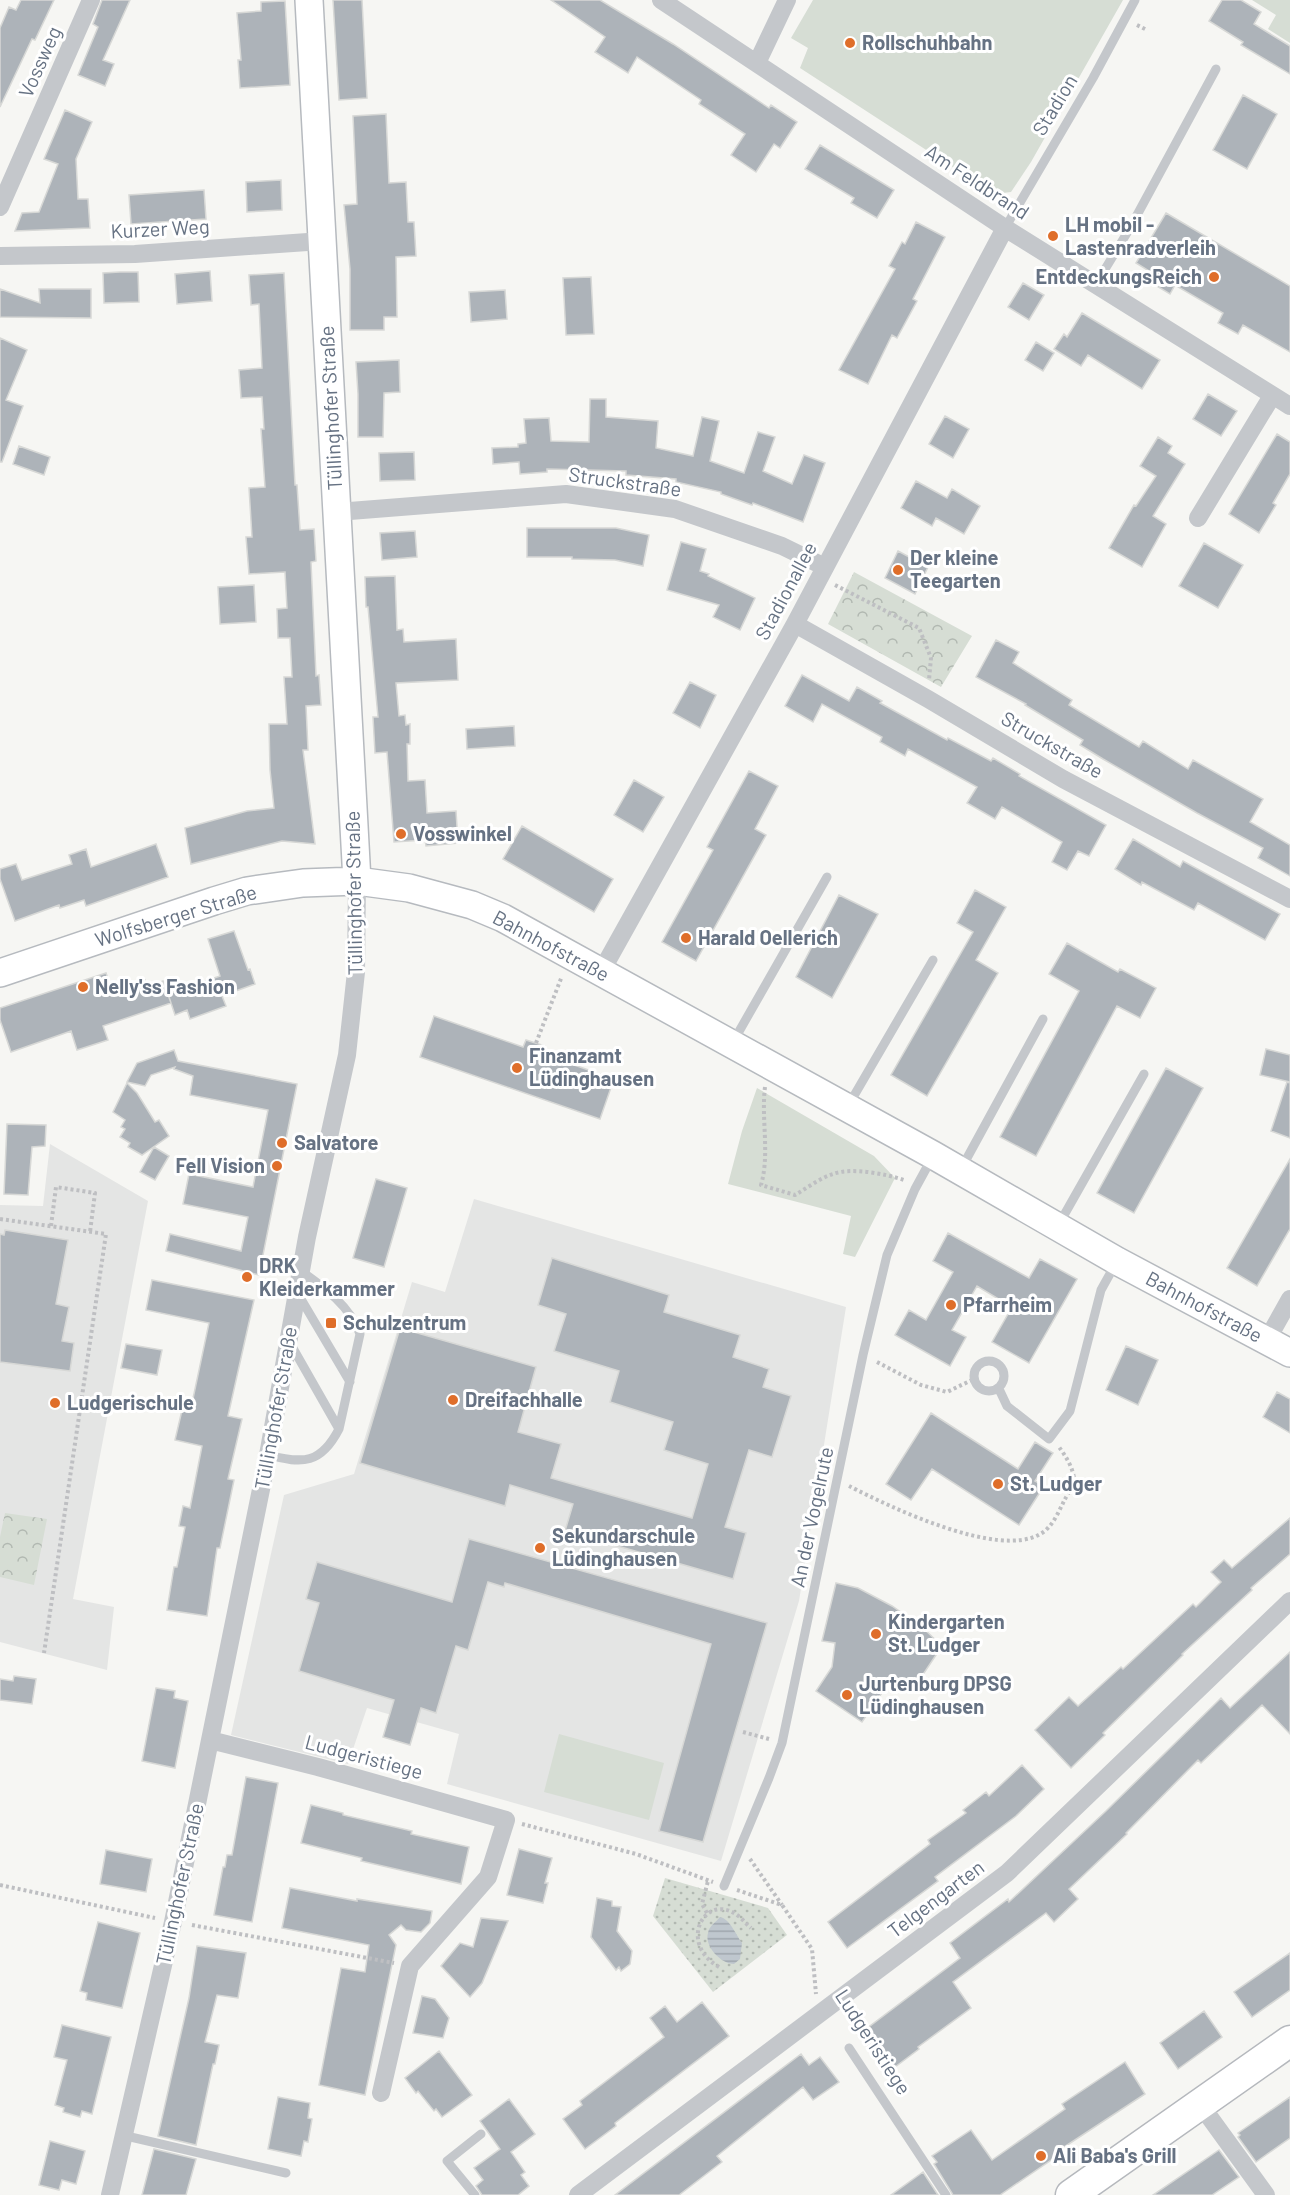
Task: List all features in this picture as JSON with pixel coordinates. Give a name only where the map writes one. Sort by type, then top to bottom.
[{"type":"main road","name":"Tüllinghofer Straße","points":[[309,0],[357,881]]},
{"type":"main road","name":"Bahnhofstraße","points":[[357,881],[409,888],[472,905],[503,918],[960,1170],[1117,1261],[1290,1353]]},
{"type":"main road","name":"Wolfsberger Straße","points":[[0,974],[248,891],[303,883],[357,881]]},
{"type":"main road","points":[[1071,2195],[1290,2041]]},
{"type":"street","name":"Vossweg","points":[[0,207],[91,0]]},
{"type":"street","name":"Am Feldbrand","points":[[661,0],[1005,228],[1290,406]]},
{"type":"street","points":[[757,63],[787,0]]},
{"type":"street","name":"Stadionallee","points":[[601,972],[795,624],[1005,228]]},
{"type":"street","name":"Kurzer Weg","points":[[0,256],[135,254],[322,241]]},
{"type":"street","points":[[1197,518],[1272,396]]},
{"type":"street","name":"Struckstraße","points":[[337,512],[566,494],[675,509],[782,546],[822,572]]},
{"type":"street","name":"Struckstraße","points":[[795,624],[1063,778],[1290,899]]},
{"type":"street","name":"Tüllinghofer Straße","points":[[110,2195],[173,1922],[268,1455],[301,1271],[346,1055],[356,972],[357,881]]},
{"type":"street","points":[[1267,1340],[1290,1299]]},
{"type":"street","name":"Telgengarten","points":[[578,2195],[1007,1873],[1290,1601]]},
{"type":"street","name":"Ludgeristiege","points":[[210,1740],[318,1767],[506,1820]]},
{"type":"street","points":[[381,2093],[410,1966],[488,1877],[506,1820]]},
{"type":"street","points":[[1200,2104],[1266,2195]]},
{"type":"lane","name":"Stadion","points":[[1005,228],[1093,78],[1135,0]]},
{"type":"lane","points":[[1096,284],[1130,228],[1216,69]]},
{"type":"lane","points":[[731,1045],[827,877]]},
{"type":"lane","points":[[847,1108],[933,960]]},
{"type":"lane","points":[[960,1170],[1043,1019]]},
{"type":"lane","points":[[1058,1226],[1144,1074]]},
{"type":"lane","name":"An der Vogelrute","points":[[724,1886],[782,1743],[863,1355],[887,1255],[933,1155]]},
{"type":"lane","points":[[999,1389],[1007,1406],[1049,1439],[1070,1411],[1101,1290],[1117,1261]]},
{"type":"lane","points":[[268,1455],[294,1462],[309,1460],[322,1453],[333,1442],[339,1429],[360,1334],[355,1321],[335,1298],[301,1271]]},
{"type":"lane","points":[[297,1293],[350,1382]]},
{"type":"lane","points":[[289,1342],[339,1429]]},
{"type":"lane","points":[[992,1360],[1001,1365],[1005,1374],[1004,1383],[999,1389],[992,1392],[982,1390],[974,1379],[975,1369],[979,1364],[992,1360]]},
{"type":"lane","name":"Ludgeristiege","points":[[849,2048],[946,2195]]},
{"type":"lane","points":[[475,2195],[447,2161],[481,2134]]},
{"type":"lane","points":[[122,2135],[286,2173]]},
{"type":"path","points":[[822,572],[919,628],[931,658],[928,699]]},
{"type":"path","points":[[536,1043],[570,955]]},
{"type":"path","points":[[768,1065],[763,1107],[766,1169],[761,1185],[795,1195],[832,1174],[844,1171],[892,1176],[918,1184]]},
{"type":"path","points":[[51,1226],[56,1187],[95,1192],[90,1232]]},
{"type":"path","points":[[0,1219],[106,1234],[44,1653]]},
{"type":"path","points":[[863,1355],[921,1385],[947,1392],[974,1379]]},
{"type":"path","points":[[838,1480],[897,1510],[981,1538],[1021,1542],[1041,1534],[1055,1519],[1074,1481],[1064,1454],[1049,1439]]},
{"type":"path","points":[[743,1732],[782,1743]]},
{"type":"path","points":[[506,1820],[636,1854],[782,1905]]},
{"type":"path","name":"Ludgeristiege","points":[[739,1845],[812,1949],[815,1992],[823,2013]]},
{"type":"path","points":[[707,1914],[702,1904],[709,1881]]},
{"type":"path","points":[[0,1885],[173,1922],[410,1966]]},
{"type":"path","points":[[719,1967],[710,1961],[697,1941],[698,1930],[707,1914],[720,1909],[729,1911],[751,1928]]},
{"type":"shaded area","name":"Ludgerischule","points":[[50,1144],[148,1201],[73,1599],[114,1607],[107,1670],[0,1642],[0,1205],[43,1206]]},
{"type":"shaded area","name":"Sekundarschule Lüdinghausen","points":[[474,1199],[846,1307],[799,1601],[721,1861],[447,1784],[459,1734],[367,1708],[348,1764],[231,1735],[284,1495],[354,1474],[412,1282],[445,1292]]},
{"type":"shaded area","points":[[720,1917],[730,1924],[742,1943],[740,1959],[734,1964],[719,1958],[711,1949],[707,1938],[711,1926]]},
{"type":"green space","points":[[813,0],[1123,0],[1031,162],[1011,192],[994,194],[800,68],[808,48],[791,38]]},
{"type":"green space","points":[[1252,0],[1290,0],[1290,43],[1268,29],[1276,15]]},
{"type":"green space","points":[[854,572],[972,636],[941,687],[828,624]]},
{"type":"green space","points":[[757,1088],[874,1156],[895,1178],[855,1257],[843,1254],[851,1216],[728,1184],[742,1131]]},
{"type":"green space","points":[[5,1513],[47,1519],[34,1585],[0,1577],[0,1537]]},
{"type":"green space","points":[[559,1734],[664,1763],[649,1820],[544,1792]]},
{"type":"green space","points":[[665,1878],[768,1908],[787,1935],[713,1992],[653,1916]]},
{"type":"building","points":[[21,0],[54,0],[35,40],[32,39],[0,107],[0,28],[9,7],[16,10]]},
{"type":"building","points":[[102,0],[130,0],[103,60],[114,64],[105,86],[78,75],[98,27],[93,24]]},
{"type":"building","points":[[333,0],[362,0],[367,98],[339,100]]},
{"type":"building","points":[[551,0],[600,0],[673,44],[769,108],[771,105],[797,122],[780,148],[774,144],[756,172],[731,155],[745,134],[699,104],[701,100],[637,57],[628,73],[595,52],[605,37]]},
{"type":"building","points":[[1222,0],[1241,0],[1261,12],[1254,24],[1290,46],[1290,74],[1241,45],[1243,42],[1209,21]]},
{"type":"building","points":[[285,1],[290,85],[240,88],[238,60],[241,60],[237,13],[261,11],[261,2]]},
{"type":"building","points":[[1243,95],[1277,114],[1247,169],[1213,150]]},
{"type":"building","points":[[65,110],[92,122],[76,159],[78,199],[88,199],[90,228],[15,231],[22,213],[39,212],[58,164],[44,159]]},
{"type":"building","points":[[386,114],[389,183],[406,182],[408,222],[414,222],[416,256],[396,257],[397,317],[384,317],[384,330],[350,330],[350,269],[344,205],[357,204],[353,116]]},
{"type":"building","points":[[820,145],[894,190],[877,218],[851,203],[854,198],[805,169]]},
{"type":"building","points":[[281,180],[282,210],[247,212],[246,182]]},
{"type":"building","points":[[204,190],[206,219],[131,224],[129,195]]},
{"type":"building","name":"EntdeckungsReich","points":[[1166,213],[1290,286],[1290,352],[1243,325],[1238,334],[1218,323],[1223,313],[1175,285],[1170,294],[1150,282],[1154,274],[1136,263]]},
{"type":"building","points":[[916,222],[945,237],[913,299],[917,301],[897,338],[892,335],[868,384],[839,370],[895,269],[889,266],[902,242],[905,244]]},
{"type":"building","points":[[210,271],[212,301],[177,304],[175,274]]},
{"type":"building","points":[[138,272],[139,302],[104,303],[103,273]]},
{"type":"building","points":[[284,273],[295,485],[297,485],[300,530],[314,529],[316,561],[311,562],[316,676],[319,675],[321,705],[306,706],[308,750],[303,750],[315,844],[282,841],[191,864],[185,828],[247,811],[274,808],[269,724],[287,724],[284,677],[292,677],[290,638],[278,638],[277,609],[287,608],[285,572],[249,574],[246,537],[252,537],[249,488],[265,487],[261,429],[264,429],[262,397],[241,398],[239,370],[262,368],[259,304],[251,305],[249,275]]},
{"type":"building","points":[[591,277],[594,334],[566,335],[563,278]]},
{"type":"building","points":[[1023,283],[1044,295],[1029,320],[1008,307]]},
{"type":"building","points":[[0,289],[40,303],[39,289],[91,289],[91,318],[0,317]]},
{"type":"building","points":[[505,290],[507,319],[471,322],[469,292]]},
{"type":"building","points":[[1082,313],[1160,360],[1142,389],[1088,355],[1081,366],[1054,349],[1064,334],[1067,337]]},
{"type":"building","points":[[0,338],[27,350],[6,400],[23,406],[2,462],[0,462]]},
{"type":"building","points":[[1036,342],[1054,353],[1043,371],[1025,360]]},
{"type":"building","points":[[399,360],[400,392],[384,393],[383,437],[358,437],[356,362]]},
{"type":"building","points":[[1208,394],[1237,411],[1221,436],[1193,419]]},
{"type":"building","points":[[590,399],[606,399],[606,417],[658,421],[656,448],[693,456],[702,417],[719,421],[710,461],[744,473],[758,432],[775,437],[763,471],[792,484],[804,455],[825,463],[803,522],[753,503],[752,505],[721,494],[721,492],[676,482],[676,479],[626,475],[626,471],[547,469],[547,472],[520,474],[519,462],[493,464],[492,448],[518,447],[518,444],[526,443],[524,419],[549,418],[551,441],[589,442]]},
{"type":"building","points":[[945,416],[969,429],[953,458],[929,444]]},
{"type":"building","points":[[1277,434],[1290,442],[1290,474],[1273,503],[1276,505],[1259,533],[1229,514]]},
{"type":"building","points":[[1158,437],[1172,446],[1168,453],[1185,464],[1153,516],[1166,524],[1142,567],[1109,548],[1134,505],[1136,506],[1156,476],[1140,466]]},
{"type":"building","points":[[19,446],[50,457],[44,475],[13,464]]},
{"type":"building","points":[[414,452],[415,480],[380,481],[379,453]]},
{"type":"building","points":[[916,481],[947,498],[952,489],[980,506],[964,534],[936,518],[932,526],[901,508]]},
{"type":"building","points":[[527,528],[616,528],[649,535],[643,566],[615,560],[527,557]]},
{"type":"building","points":[[415,531],[417,557],[382,560],[380,533]]},
{"type":"building","points":[[681,542],[706,549],[700,571],[755,598],[740,630],[713,617],[719,605],[667,590]]},
{"type":"building","points":[[1204,543],[1243,565],[1218,608],[1179,586]]},
{"type":"building","points":[[898,551],[928,567],[915,594],[885,578]]},
{"type":"building","points":[[395,576],[397,630],[403,629],[404,642],[456,639],[458,680],[396,683],[399,716],[405,715],[406,725],[410,724],[410,744],[407,744],[408,781],[425,780],[427,813],[456,811],[458,843],[426,846],[425,840],[394,842],[387,752],[375,753],[373,717],[378,717],[365,577]]},
{"type":"building","points":[[254,585],[256,622],[220,624],[218,587]]},
{"type":"building","points":[[996,640],[1019,652],[1013,663],[1072,700],[1069,705],[1139,747],[1143,741],[1188,769],[1193,760],[1263,799],[1250,822],[1290,845],[1290,876],[1258,858],[1263,848],[1103,759],[1080,745],[1083,740],[1026,704],[976,677]]},
{"type":"building","points":[[802,675],[849,701],[857,687],[882,701],[880,703],[947,740],[948,738],[991,761],[993,758],[1020,774],[1019,776],[1106,825],[1089,856],[1078,851],[1067,870],[1052,862],[1062,842],[1002,807],[995,819],[967,803],[977,787],[908,749],[905,756],[880,742],[882,737],[822,704],[813,722],[785,706]]},
{"type":"building","points":[[690,682],[716,695],[700,728],[673,713]]},
{"type":"building","points":[[514,726],[515,746],[467,749],[466,729]]},
{"type":"building","points":[[749,771],[778,786],[755,829],[766,835],[696,961],[662,942],[713,850],[707,847]]},
{"type":"building","points":[[634,780],[664,797],[643,832],[614,815]]},
{"type":"building","points":[[522,826],[613,879],[594,912],[503,859]]},
{"type":"building","points":[[1133,839],[1180,867],[1183,861],[1280,914],[1265,940],[1198,903],[1194,910],[1142,882],[1141,885],[1115,869]]},
{"type":"building","points":[[156,844],[168,877],[86,906],[84,900],[60,908],[59,905],[15,921],[0,879],[0,869],[16,864],[22,880],[72,864],[69,855],[86,849],[91,867]]},
{"type":"building","points":[[975,890],[1006,907],[976,960],[998,973],[927,1096],[891,1075],[973,932],[957,923]]},
{"type":"building","points":[[839,895],[878,914],[832,998],[796,977]]},
{"type":"building","points":[[234,931],[255,984],[222,996],[226,1006],[190,1019],[187,1010],[175,1015],[168,994],[220,976],[208,939]]},
{"type":"building","points":[[1067,943],[1118,972],[1120,969],[1156,988],[1140,1018],[1117,1006],[1036,1156],[1000,1137],[1079,991],[1049,974]]},
{"type":"building","points":[[106,973],[112,991],[145,980],[148,987],[163,981],[171,1003],[103,1026],[108,1040],[77,1050],[71,1031],[11,1052],[0,1020],[0,1008]]},
{"type":"building","name":"Finanzamt Lüdinghausen","points":[[434,1016],[523,1047],[526,1040],[545,1046],[543,1054],[614,1079],[600,1119],[420,1057]]},
{"type":"building","points":[[1266,1049],[1290,1055],[1290,1082],[1260,1075]]},
{"type":"building","points":[[174,1050],[178,1061],[297,1084],[259,1275],[166,1251],[170,1234],[241,1251],[248,1217],[183,1204],[189,1174],[253,1187],[268,1110],[190,1095],[193,1076],[174,1069],[175,1067],[151,1075],[145,1086],[127,1082],[137,1063]]},
{"type":"building","points":[[1166,1068],[1203,1088],[1134,1213],[1097,1193]]},
{"type":"building","points":[[1287,1082],[1290,1083],[1290,1138],[1271,1131]]},
{"type":"building","points":[[127,1083],[137,1093],[155,1122],[159,1120],[169,1136],[142,1155],[128,1147],[130,1143],[120,1137],[125,1129],[121,1127],[125,1120],[113,1112]]},
{"type":"building","points":[[7,1124],[46,1125],[45,1146],[32,1147],[28,1195],[4,1194]]},
{"type":"building","points":[[154,1147],[169,1156],[155,1180],[140,1172]]},
{"type":"building","points":[[1290,1159],[1290,1229],[1257,1286],[1227,1268]]},
{"type":"building","points":[[376,1179],[407,1188],[384,1267],[353,1258]]},
{"type":"building","points":[[5,1230],[68,1240],[56,1304],[69,1307],[62,1341],[74,1343],[70,1371],[0,1362],[0,1234],[4,1235]]},
{"type":"building","points":[[948,1233],[1029,1278],[1040,1259],[1077,1279],[1029,1363],[992,1342],[1012,1307],[977,1286],[952,1330],[966,1337],[950,1366],[895,1335],[909,1310],[926,1320],[953,1272],[933,1261]]},
{"type":"building","points":[[552,1258],[669,1295],[664,1312],[740,1335],[733,1357],[769,1369],[763,1387],[791,1396],[772,1457],[749,1450],[725,1527],[746,1533],[733,1579],[565,1531],[573,1504],[510,1485],[505,1506],[360,1463],[400,1328],[536,1367],[518,1432],[561,1444],[551,1478],[692,1518],[708,1464],[664,1450],[673,1422],[610,1402],[619,1371],[554,1351],[566,1314],[538,1305]]},
{"type":"building","points":[[152,1280],[254,1300],[228,1416],[242,1419],[228,1479],[234,1480],[220,1548],[217,1548],[207,1616],[167,1610],[174,1567],[177,1567],[185,1527],[179,1526],[183,1506],[190,1508],[202,1446],[175,1440],[183,1406],[191,1408],[209,1323],[146,1310]]},
{"type":"building","points":[[126,1344],[162,1350],[157,1375],[121,1368]]},
{"type":"building","points":[[1126,1346],[1158,1360],[1138,1405],[1106,1390]]},
{"type":"building","points":[[1277,1392],[1290,1399],[1290,1433],[1263,1417]]},
{"type":"building","points":[[931,1413],[1018,1469],[1035,1442],[1053,1453],[1035,1481],[1044,1486],[1019,1525],[932,1469],[911,1500],[886,1484]]},
{"type":"building","points":[[1290,1518],[1290,1554],[1182,1654],[1071,1768],[1035,1730],[1069,1697],[1078,1706],[1121,1667],[1123,1669],[1193,1604],[1196,1607],[1221,1582],[1211,1572],[1224,1560],[1232,1568]]},
{"type":"building","points":[[469,1539],[767,1623],[703,1842],[659,1831],[711,1644],[505,1583],[504,1587],[488,1582],[468,1650],[456,1646],[436,1713],[421,1708],[410,1745],[383,1737],[394,1700],[299,1671],[319,1603],[306,1599],[317,1562],[452,1602]]},
{"type":"building","name":"Kindergarten St. Ludger","points":[[836,1583],[858,1588],[892,1606],[922,1627],[942,1646],[912,1691],[892,1678],[862,1722],[816,1691],[832,1667],[835,1643],[822,1641]]},
{"type":"building","points":[[1290,1652],[1290,1734],[1262,1705],[1201,1763],[1198,1760],[1127,1834],[1069,1889],[1078,1899],[1054,1922],[1046,1913],[953,1982],[971,2008],[887,2073],[858,2035],[960,1958],[950,1943],[1008,1899],[1009,1902],[1221,1698],[1230,1708]]},
{"type":"building","points":[[14,1676],[36,1679],[32,1704],[0,1700],[0,1679],[13,1681]]},
{"type":"building","points":[[156,1688],[175,1691],[174,1698],[188,1701],[175,1768],[142,1761]]},
{"type":"building","points":[[1022,1765],[1044,1789],[1016,1816],[935,1877],[938,1881],[847,1948],[828,1922],[930,1844],[928,1840],[966,1813],[963,1810],[986,1792],[989,1796]]},
{"type":"building","points":[[246,1777],[278,1783],[252,1922],[214,1915],[223,1867],[225,1867],[227,1855],[232,1855]]},
{"type":"building","points":[[311,1805],[412,1831],[411,1834],[469,1847],[461,1884],[361,1861],[362,1858],[301,1843]]},
{"type":"building","points":[[519,1849],[552,1858],[545,1883],[548,1883],[543,1903],[507,1895]]},
{"type":"building","points":[[106,1850],[152,1859],[146,1892],[100,1884]]},
{"type":"building","points":[[290,1888],[357,1901],[357,1899],[432,1911],[430,1923],[421,1932],[406,1930],[401,1925],[389,1935],[396,1945],[365,2095],[319,2085],[341,1968],[365,1972],[369,1945],[282,1928]]},
{"type":"building","points":[[597,1898],[612,1901],[612,1906],[621,1907],[617,1931],[632,1951],[630,1964],[621,1971],[619,1967],[616,1970],[591,1937]]},
{"type":"building","points":[[481,1918],[508,1921],[482,1983],[470,1997],[441,1966],[460,1943],[473,1947]]},
{"type":"building","points":[[98,1922],[140,1933],[122,2008],[86,2000],[87,1993],[80,1991]]},
{"type":"building","points":[[197,1946],[246,1953],[238,1998],[217,1995],[205,2042],[219,2045],[196,2145],[158,2136],[189,1998]]},
{"type":"building","points":[[1290,1953],[1290,1990],[1252,2017],[1234,1992]]},
{"type":"building","points":[[422,1996],[435,1999],[449,2018],[443,2038],[413,2033]]},
{"type":"building","points":[[702,2002],[729,2036],[615,2123],[616,2126],[585,2149],[563,2119],[582,2105],[580,2101],[664,2037],[650,2018],[665,2006],[677,2022]]},
{"type":"building","points":[[1204,2011],[1222,2037],[1178,2069],[1160,2043]]},
{"type":"building","points":[[62,2025],[111,2037],[92,2114],[82,2111],[80,2117],[63,2112],[64,2108],[55,2105],[67,2060],[54,2057]]},
{"type":"building","points":[[439,2051],[472,2095],[442,2117],[436,2109],[434,2111],[418,2091],[416,2093],[405,2078]]},
{"type":"building","points":[[801,2054],[809,2065],[820,2057],[839,2082],[813,2100],[803,2087],[717,2156],[722,2162],[679,2195],[615,2195]]},
{"type":"building","points":[[1125,2062],[1145,2094],[1058,2151],[1060,2154],[1000,2195],[953,2195],[934,2164],[937,2162],[932,2156],[971,2130],[992,2160],[1065,2109],[1062,2104]]},
{"type":"building","points":[[278,2097],[310,2103],[308,2118],[312,2119],[308,2142],[304,2141],[301,2156],[268,2149]]},
{"type":"building","points":[[1290,2097],[1290,2138],[1256,2162],[1238,2137],[1240,2135],[1238,2133]]},
{"type":"building","points":[[509,2099],[535,2134],[511,2152],[525,2172],[521,2175],[529,2186],[518,2195],[482,2195],[476,2186],[483,2180],[474,2168],[500,2149],[480,2121]]},
{"type":"building","points":[[50,2141],[85,2151],[76,2184],[62,2180],[59,2190],[39,2185]]},
{"type":"building","points":[[154,2149],[196,2159],[186,2195],[142,2195]]},
{"type":"building","points":[[1219,2150],[1239,2177],[1212,2195],[1153,2195]]},
{"type":"building","points":[[923,2172],[938,2195],[891,2195]]},
{"type":"place","name":"Rollschuhbahn","points":[[850,43]]},
{"type":"place","name":"LH mobil - Lastenradverleih","points":[[1053,236]]},
{"type":"place","name":"EntdeckungsReich","points":[[1214,277]]},
{"type":"place","name":"Der kleine Teegarten","points":[[898,570]]},
{"type":"place","name":"Vosswinkel","points":[[401,834]]},
{"type":"place","name":"Harald Oellerich","points":[[686,938]]},
{"type":"place","name":"Nelly'ss Fashion","points":[[83,987]]},
{"type":"place","name":"Finanzamt Lüdinghausen","points":[[517,1068]]},
{"type":"place","name":"Salvatore","points":[[282,1143]]},
{"type":"place","name":"Fell Vision","points":[[277,1166]]},
{"type":"place","name":"DRK Kleiderkammer","points":[[247,1277]]},
{"type":"place","name":"Pfarrheim","points":[[951,1305]]},
{"type":"place","name":"Schulzentrum","points":[[331,1323]]},
{"type":"place","name":"Dreifachhalle","points":[[453,1400]]},
{"type":"place","name":"Ludgerischule","points":[[55,1403]]},
{"type":"place","name":"St. Ludger","points":[[998,1484]]},
{"type":"place","name":"Sekundarschule Lüdinghausen","points":[[540,1548]]},
{"type":"place","name":"Kindergarten St. Ludger","points":[[876,1634]]},
{"type":"place","name":"Jurtenburg DPSG Lüdinghausen","points":[[847,1695]]},
{"type":"place","name":"Ali Baba's Grill","points":[[1041,2156]]}]
